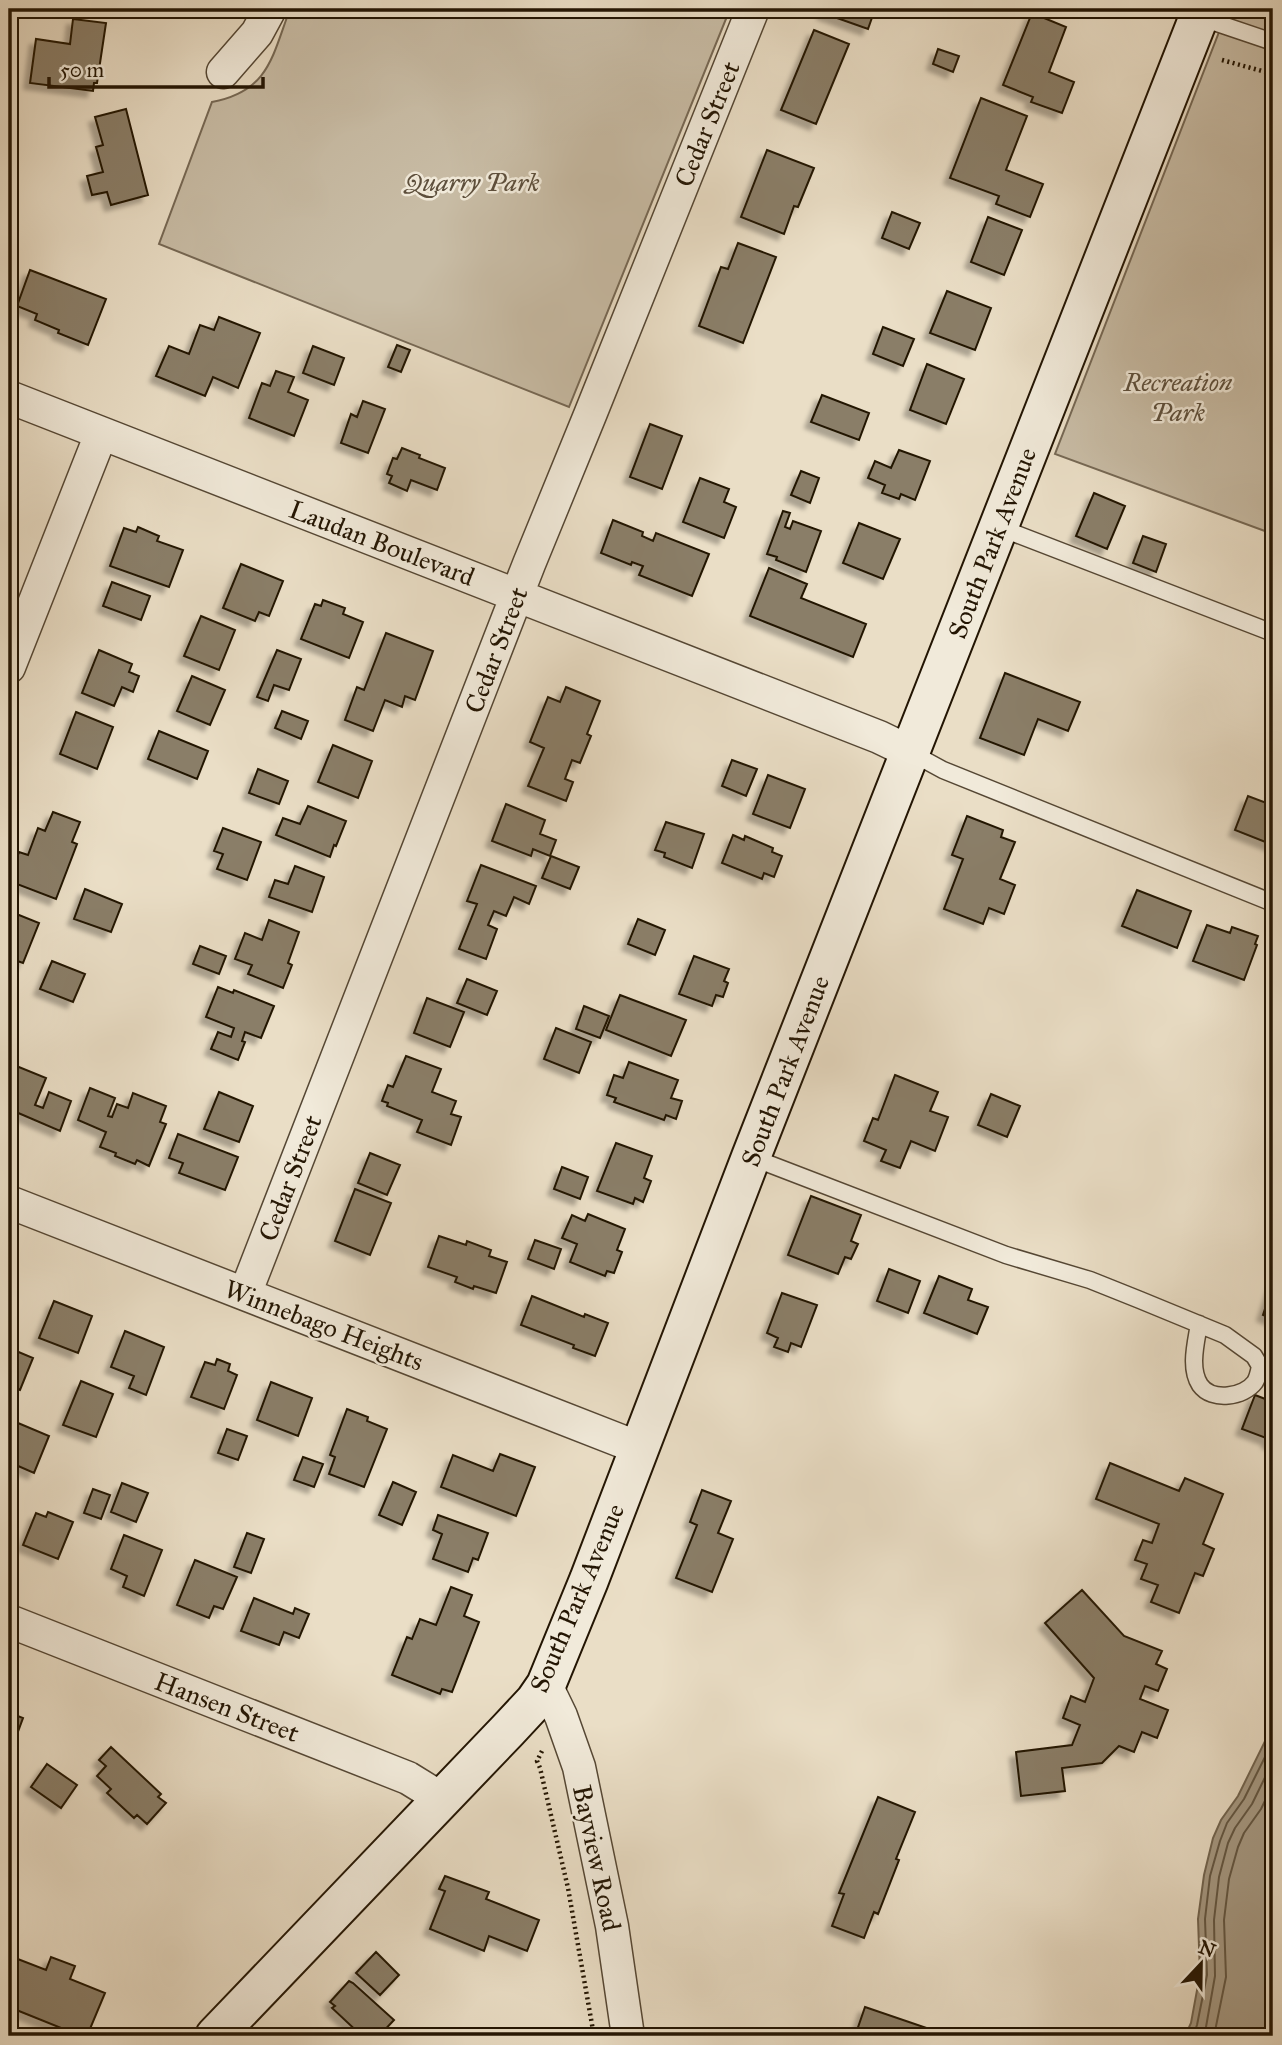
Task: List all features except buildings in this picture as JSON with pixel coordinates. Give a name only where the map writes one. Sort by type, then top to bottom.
[{"type":"main road","name":"South Park Avenue","points":[[215,2036],[535,1701],[546,1685],[1200,13]]},
{"type":"street","points":[[223,72],[257,33],[270,9]]},
{"type":"street","name":"Cedar Street","points":[[245,1294],[517,595],[753,9]]},
{"type":"street","name":"Laudan Boulevard","points":[[9,397],[879,737],[910,752]]},
{"type":"street","points":[[9,667],[101,435]]},
{"type":"street","name":"Winnebago Heights","points":[[9,1202],[639,1448]]},
{"type":"street","name":"Hansen Street","points":[[9,1621],[408,1778],[442,1799]]},
{"type":"street","name":"Bayview Road","points":[[546,1685],[561,1716],[579,1767],[612,1926],[628,2036]]},
{"type":"lane","points":[[1200,13],[1273,42]]},
{"type":"lane","points":[[998,527],[1273,634]]},
{"type":"lane","points":[[910,752],[943,770],[1273,903]]},
{"type":"lane","points":[[751,1157],[1006,1255],[1090,1280],[1199,1324],[1225,1335],[1254,1356],[1260,1366],[1255,1381],[1248,1389],[1237,1394],[1222,1395],[1207,1392],[1200,1385],[1195,1371],[1199,1324]]},
{"type":"path","points":[[1222,61],[1273,74]]},
{"type":"green space","name":"Quarry Park","points":[[290,9],[730,9],[569,407],[159,244],[212,102],[246,90],[257,80],[272,57]]},
{"type":"green space","name":"Recreation Park","points":[[1228,9],[1273,9],[1273,534],[1055,454]]},
{"type":"water","points":[[1273,1725],[1273,2036],[1185,2036],[1191,2023],[1200,1974],[1198,1919],[1204,1875],[1213,1838],[1221,1820],[1238,1796]]}]
